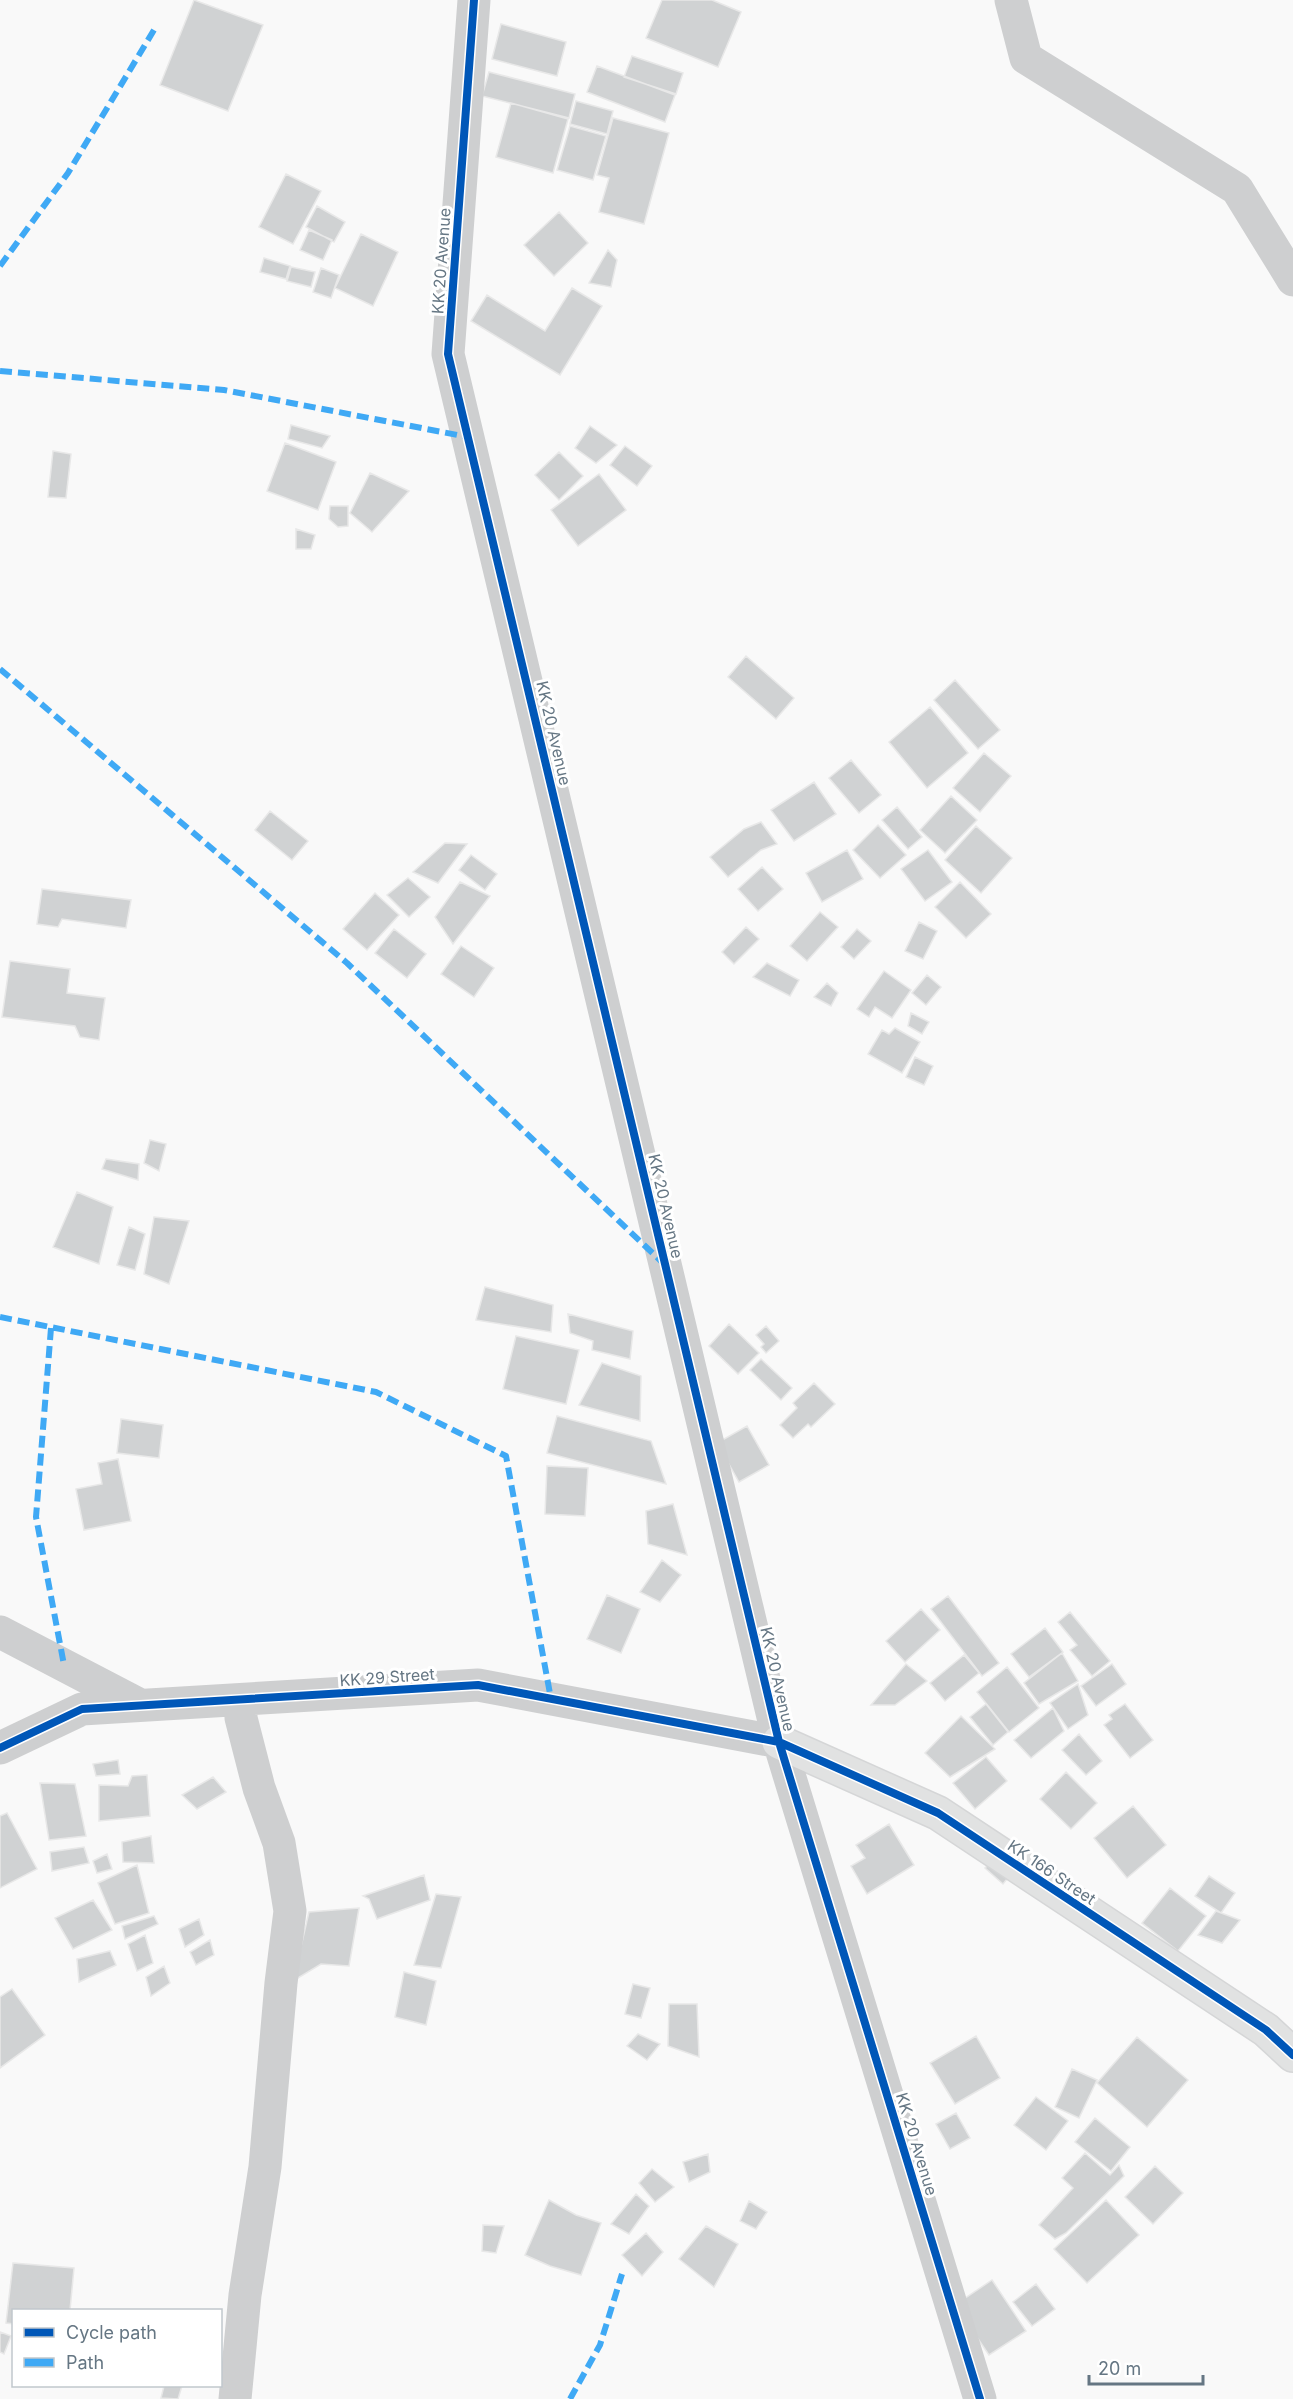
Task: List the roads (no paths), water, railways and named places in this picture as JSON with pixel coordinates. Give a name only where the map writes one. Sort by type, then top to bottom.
[{"type":"street","name":"KK 20 Avenue","points":[[474,0],[448,354],[779,1742],[980,2399]]},
{"type":"street","points":[[1011,0],[1026,58],[1237,189],[1293,280]]},
{"type":"street","points":[[0,1632],[140,1705]]},
{"type":"street","name":"KK 29 Street","points":[[0,1749],[82,1709],[478,1685],[779,1742]]},
{"type":"street","points":[[235,2399],[244,2295],[265,2166],[281,1983],[290,1911],[279,1843],[259,1788],[243,1728],[241,1700]]},
{"type":"street","name":"KK 166 Street","points":[[779,1742],[938,1813],[1266,2030],[1293,2055]]}]
